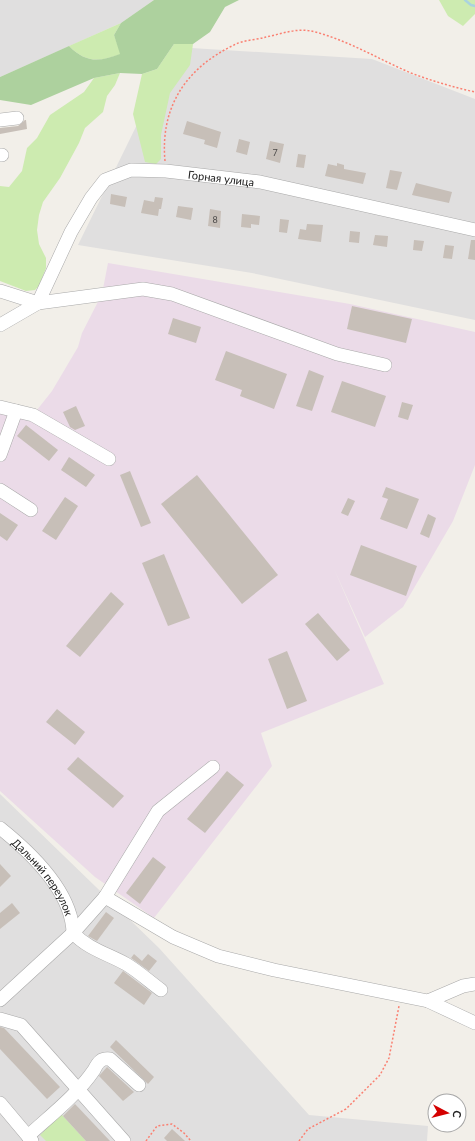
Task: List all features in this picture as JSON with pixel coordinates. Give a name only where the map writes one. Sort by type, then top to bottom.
[{"type":"street","points":[[0,120],[17,118]]},
{"type":"street","name":"Горная улица","points":[[38,303],[71,232],[91,198],[105,180],[131,170],[166,171],[260,182],[475,230]]},
{"type":"street","points":[[0,325],[38,303],[143,289],[172,294],[337,354],[386,365]]},
{"type":"street","points":[[0,291],[38,303]]},
{"type":"street","points":[[0,407],[33,415],[109,459]]},
{"type":"street","points":[[0,455],[16,411]]},
{"type":"street","points":[[0,490],[31,510]]},
{"type":"street","points":[[0,1000],[73,933],[105,897],[158,810],[213,767]]},
{"type":"street","name":"Дальний переулок","points":[[0,828],[21,846],[44,870],[58,890],[73,923],[73,933]]},
{"type":"street","points":[[105,897],[173,937],[218,956],[274,970],[428,1001],[475,1023]]},
{"type":"street","points":[[73,933],[79,940],[106,956],[126,964],[161,990]]},
{"type":"street","points":[[428,1001],[463,986],[475,984]]},
{"type":"street","points":[[0,1019],[21,1025],[124,1141]]},
{"type":"street","points":[[0,1103],[30,1139],[86,1082],[99,1061],[105,1058],[110,1059],[139,1085]]},
{"type":"path","points":[[166,171],[164,152],[167,120],[173,102],[181,88],[203,64],[235,44],[294,30],[310,31],[338,40],[438,83],[475,92]]},
{"type":"path","points":[[299,1141],[308,1129],[346,1109],[380,1075],[389,1058],[401,996]]},
{"type":"path","points":[[146,1141],[156,1126],[172,1124],[184,1133],[191,1141]]},
{"type":"shaded area","points":[[0,0],[154,0],[121,23],[0,77]]},
{"type":"shaded area","points":[[175,47],[372,59],[475,99],[475,320],[252,273],[78,245]]},
{"type":"shaded area","points":[[108,263],[350,304],[475,332],[475,465],[453,521],[403,607],[365,637],[334,569],[384,684],[261,733],[272,766],[154,918],[95,877],[0,791],[0,408],[33,415],[52,391],[78,347],[82,333],[102,294]]},
{"type":"shaded area","points":[[0,794],[159,948],[309,1115],[427,1126],[428,1133],[427,1141],[0,1141]]},
{"type":"green space","points":[[154,0],[239,0],[225,7],[210,32],[193,44],[174,44],[157,69],[142,74],[120,73],[94,78],[31,105],[0,100],[0,77],[69,46],[81,56],[93,59],[106,59],[120,54],[114,35],[121,23]]},
{"type":"green space","points":[[439,0],[475,0],[475,14],[463,26],[448,16]]},
{"type":"green space","points":[[121,23],[114,35],[121,54],[106,59],[93,59],[81,56],[69,46]]},
{"type":"green space","points":[[174,44],[193,44],[190,65],[170,93],[161,135],[161,159],[156,164],[145,162],[133,114],[142,74],[157,69]]},
{"type":"green space","points":[[120,73],[115,85],[107,96],[103,112],[85,128],[79,143],[60,178],[43,202],[37,230],[39,244],[46,258],[46,268],[39,286],[35,290],[26,291],[0,281],[0,186],[9,187],[22,171],[27,148],[37,138],[50,115],[84,92],[94,78]]},
{"type":"green space","points":[[61,1114],[86,1141],[46,1141],[40,1135]]},
{"type":"building","points":[[25,120],[27,129],[0,134],[0,128],[18,126]]},
{"type":"building","points":[[187,121],[221,132],[217,148],[204,144],[205,140],[183,134]]},
{"type":"building","points":[[239,139],[250,142],[247,155],[236,152]]},
{"type":"building","points":[[270,141],[284,144],[280,163],[266,159]]},
{"type":"building","points":[[298,154],[306,155],[304,168],[296,167]]},
{"type":"building","points":[[337,163],[344,165],[344,169],[366,173],[363,184],[325,176],[328,164],[337,166]]},
{"type":"building","points":[[390,170],[402,172],[397,190],[386,188]]},
{"type":"building","points":[[416,183],[452,192],[449,203],[412,195]]},
{"type":"building","points":[[111,194],[127,197],[125,207],[110,204]]},
{"type":"building","points":[[155,197],[163,198],[158,216],[141,213],[144,200],[154,202]]},
{"type":"building","points":[[178,206],[193,208],[191,220],[176,217]]},
{"type":"building","points":[[210,209],[221,211],[220,228],[208,226]]},
{"type":"building","points":[[242,214],[260,216],[259,225],[251,224],[251,228],[241,227]]},
{"type":"building","points":[[280,219],[289,220],[287,233],[279,232]]},
{"type":"building","points":[[307,224],[323,225],[321,242],[298,239],[300,229],[306,230]]},
{"type":"building","points":[[350,231],[360,232],[359,243],[349,242]]},
{"type":"building","points":[[375,235],[388,236],[387,247],[373,245]]},
{"type":"building","points":[[414,240],[424,241],[422,251],[413,250]]},
{"type":"building","points":[[471,240],[475,240],[475,260],[468,259]]},
{"type":"building","points":[[445,245],[454,246],[452,259],[443,258]]},
{"type":"building","points":[[352,306],[412,319],[406,343],[347,329]]},
{"type":"building","points":[[173,318],[201,327],[196,343],[168,334]]},
{"type":"building","points":[[226,351],[287,374],[274,409],[240,396],[242,390],[215,380]]},
{"type":"building","points":[[309,370],[324,376],[312,411],[296,406]]},
{"type":"building","points":[[342,381],[386,396],[375,427],[331,412]]},
{"type":"building","points":[[402,402],[413,405],[408,420],[398,417]]},
{"type":"building","points":[[76,406],[85,426],[75,430],[70,427],[63,412]]},
{"type":"building","points":[[26,425],[58,450],[49,461],[17,436]]},
{"type":"building","points":[[69,457],[95,475],[86,487],[61,470]]},
{"type":"building","points":[[130,471],[151,523],[141,527],[120,475]]},
{"type":"building","points":[[197,475],[278,575],[242,604],[161,504]]},
{"type":"building","points":[[386,487],[419,499],[407,529],[380,519],[388,499],[382,497]]},
{"type":"building","points":[[65,497],[78,506],[56,540],[42,531]]},
{"type":"building","points":[[348,498],[355,501],[348,516],[341,513]]},
{"type":"building","points":[[0,513],[18,525],[7,541],[0,536]]},
{"type":"building","points":[[428,514],[436,518],[429,538],[420,534]]},
{"type":"building","points":[[361,545],[417,566],[406,596],[350,575]]},
{"type":"building","points":[[164,554],[190,618],[168,626],[142,563]]},
{"type":"building","points":[[111,592],[124,604],[80,657],[66,646]]},
{"type":"building","points":[[318,613],[350,650],[337,661],[305,624]]},
{"type":"building","points":[[287,651],[307,701],[287,709],[268,659]]},
{"type":"building","points":[[57,709],[85,732],[75,745],[46,722]]},
{"type":"building","points":[[78,757],[124,796],[113,808],[67,769]]},
{"type":"building","points":[[227,771],[244,785],[205,833],[187,819]]},
{"type":"building","points":[[153,857],[166,867],[140,904],[126,893]]},
{"type":"building","points":[[0,864],[11,876],[0,887]]},
{"type":"building","points":[[12,903],[20,913],[0,929],[0,913]]},
{"type":"building","points":[[106,912],[114,918],[97,941],[88,936]]},
{"type":"building","points":[[134,954],[142,961],[148,954],[157,961],[149,971],[131,958]]},
{"type":"building","points":[[123,971],[152,993],[144,1005],[114,983]]},
{"type":"building","points":[[0,1027],[4,1028],[60,1087],[47,1099],[0,1049]]},
{"type":"building","points":[[116,1040],[154,1077],[148,1084],[110,1047]]},
{"type":"building","points":[[107,1067],[134,1092],[123,1101],[99,1076]]},
{"type":"building","points":[[75,1104],[110,1141],[86,1141],[63,1116]]},
{"type":"building","points":[[172,1129],[185,1141],[167,1141],[164,1138]]},
{"type":"waterway","points":[[465,0],[471,5],[475,6]]}]
